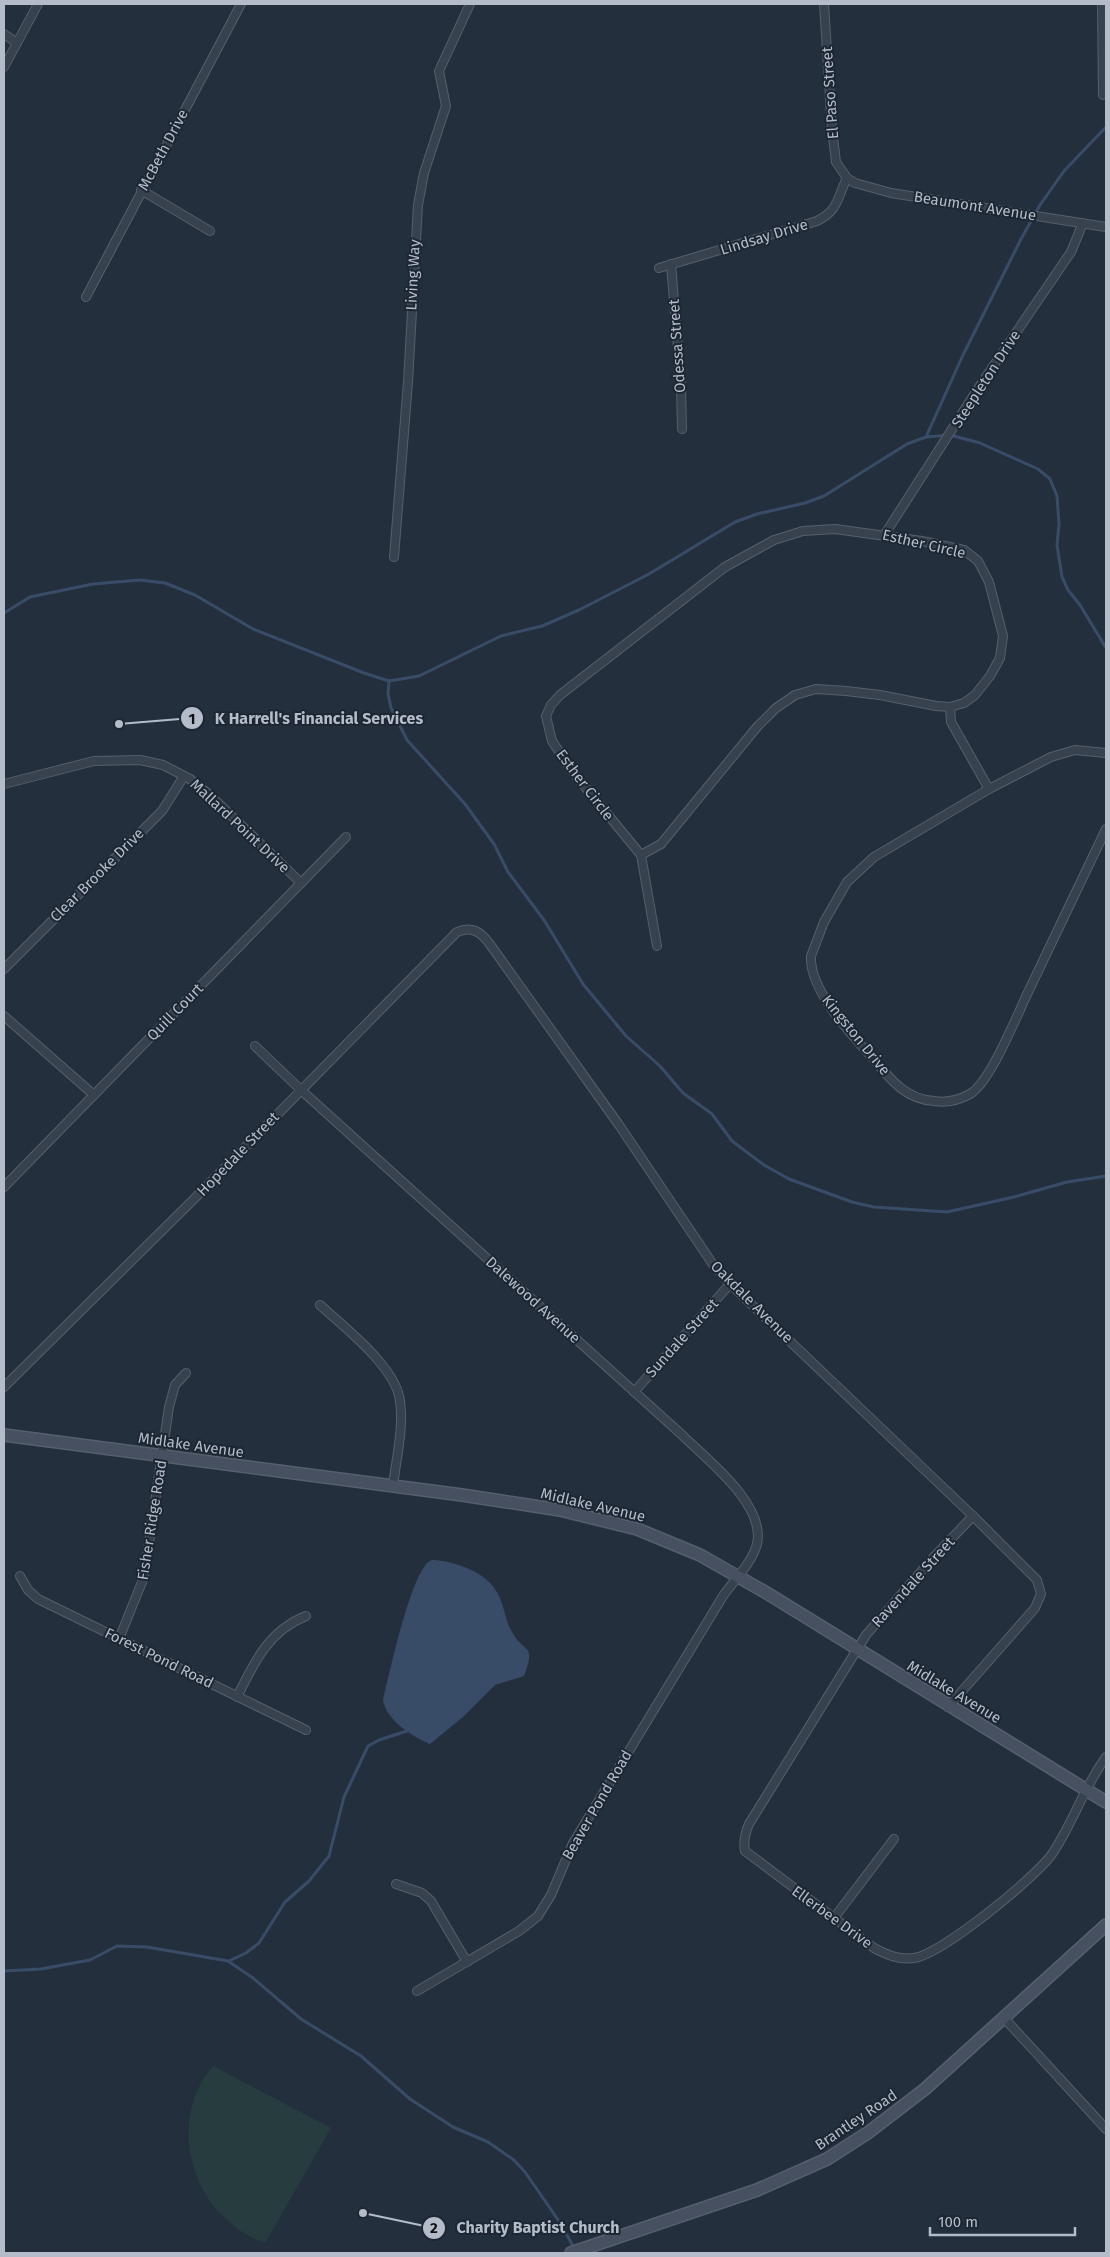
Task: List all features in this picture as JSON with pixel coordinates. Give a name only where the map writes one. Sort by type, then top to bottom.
[{"type":"street","points":[[4,67],[38,4]]},
{"type":"street","name":"McBeth Drive","points":[[86,297],[241,4]]},
{"type":"street","name":"Living Way","points":[[394,557],[408,391],[418,205],[424,173],[446,106],[439,71],[470,4]]},
{"type":"street","name":"El Paso Street","points":[[824,4],[836,162],[847,178]]},
{"type":"street","points":[[1102,4],[1103,95]]},
{"type":"street","points":[[4,34],[17,43]]},
{"type":"street","name":"Beaumont Avenue","points":[[847,178],[866,188],[891,193],[1106,227]]},
{"type":"street","name":"Lindsay Drive","points":[[659,268],[817,221],[831,212],[838,202],[847,178]]},
{"type":"street","points":[[141,190],[210,231]]},
{"type":"street","name":"Steepleton Drive","points":[[885,534],[979,387],[1071,252],[1083,223]]},
{"type":"street","name":"Odessa Street","points":[[671,264],[681,386],[682,429]]},
{"type":"street","name":"Esther Circle","points":[[657,946],[641,855],[572,771],[552,741],[546,716],[551,705],[560,695],[725,567],[762,545],[803,531],[817,529],[885,534],[964,550],[978,561],[990,582],[1003,636],[1000,658],[990,676],[975,695],[964,703],[950,707]]},
{"type":"street","points":[[641,855],[661,844],[757,727],[776,708],[795,695],[816,689],[846,690],[950,707],[952,722],[989,789]]},
{"type":"street","name":"Kingston Drive","points":[[1106,753],[1075,750],[1058,754],[989,789],[888,848],[854,874],[832,906],[811,956],[812,974],[826,1000],[857,1041],[900,1089],[916,1098],[943,1102],[957,1100],[970,1094],[987,1076],[1106,829]]},
{"type":"street","name":"Mallard Point Drive","points":[[4,784],[94,761],[140,760],[163,764],[184,776],[211,796],[301,882]]},
{"type":"street","name":"Clear Brooke Drive","points":[[4,969],[162,811],[184,776]]},
{"type":"street","name":"Quill Court","points":[[4,1187],[346,836]]},
{"type":"street","name":"Hopedale Street","points":[[4,1387],[457,932],[464,929],[475,930]]},
{"type":"street","name":"Oakdale Avenue","points":[[475,930],[483,934],[619,1124],[712,1263],[730,1284],[1031,1572],[1040,1587],[1041,1594],[1034,1608],[948,1706]]},
{"type":"street","points":[[4,1016],[94,1095]]},
{"type":"street","name":"Dalewood Avenue","points":[[255,1046],[634,1392],[734,1486],[753,1514],[758,1531],[756,1544],[749,1561],[737,1576]]},
{"type":"street","name":"Sundale Street","points":[[634,1392],[730,1284]]},
{"type":"street","points":[[320,1304],[384,1366],[394,1381],[400,1403],[400,1423],[393,1486]]},
{"type":"street","name":"Fisher Ridge Road","points":[[119,1639],[144,1577],[172,1394],[175,1385],[186,1373]]},
{"type":"street","name":"Midlake Avenue","points":[[4,1435],[393,1486],[560,1510],[610,1521],[675,1544],[737,1576],[1106,1802]]},
{"type":"street","name":"Ravendale Street","points":[[856,1650],[866,1634],[973,1516]]},
{"type":"street","name":"Forest Pond Road","points":[[20,1576],[28,1590],[38,1599],[306,1730]]},
{"type":"street","name":"Beaver Pond Road","points":[[417,1991],[520,1930],[538,1916],[546,1904],[573,1843],[737,1576]]},
{"type":"street","points":[[237,1697],[262,1650],[277,1635],[306,1616]]},
{"type":"street","name":"Ellerbee Drive","points":[[856,1650],[749,1824],[745,1832],[744,1844],[746,1851],[751,1857],[874,1948],[895,1958],[914,1958],[942,1947],[977,1922],[1051,1856],[1106,1757]]},
{"type":"street","points":[[834,1918],[894,1839]]},
{"type":"street","points":[[396,1884],[422,1894],[431,1901],[467,1962]]},
{"type":"street","name":"Brantley Road","points":[[571,2253],[757,2190],[827,2159],[869,2132],[925,2090],[1106,1925]]},
{"type":"street","points":[[1005,2019],[1106,2129]]},
{"type":"green space","points":[[213,2066],[331,2128],[265,2243],[243,2233],[224,2217],[212,2204],[195,2172],[189,2137],[190,2119],[193,2102],[200,2085]]},
{"type":"water","points":[[432,1560],[460,1565],[470,1569],[493,1586],[502,1603],[511,1630],[527,1649],[529,1658],[524,1676],[495,1685],[464,1716],[430,1744],[401,1727],[389,1714],[383,1700],[409,1600],[424,1567]]},
{"type":"waterway","points":[[926,437],[963,355],[1040,205],[1064,171],[1106,127]]},
{"type":"waterway","points":[[4,613],[30,597],[93,584],[140,580],[165,583],[195,595],[253,629],[364,673],[389,681],[419,676],[501,636],[542,626],[579,610],[649,574],[735,522],[757,514],[805,503],[824,496],[907,444],[926,437],[950,435],[980,443],[1038,469],[1050,479],[1057,496],[1059,524],[1057,545],[1062,577],[1068,590],[1080,605],[1106,648]]},
{"type":"waterway","points":[[389,681],[388,694],[391,708],[407,740],[465,804],[494,844],[508,872],[544,920],[583,984],[626,1036],[660,1066],[683,1093],[712,1114],[732,1141],[764,1165],[789,1179],[852,1202],[874,1207],[947,1212],[1014,1197],[1067,1182],[1106,1176]]},
{"type":"waterway","points":[[229,1961],[246,1953],[259,1943],[285,1902],[309,1881],[329,1856],[344,1797],[368,1746],[379,1740],[407,1731],[409,1727]]},
{"type":"waterway","points":[[4,1971],[41,1969],[90,1960],[117,1946],[147,1947],[228,1961],[253,1978],[301,2019],[361,2056],[410,2099],[453,2127],[488,2142],[514,2160],[525,2172],[561,2224],[574,2248]]},
{"type":"place","name":"K Harrell's Financial Services","points":[[119,724]]},
{"type":"place","name":"Charity Baptist Church","points":[[363,2213]]}]
